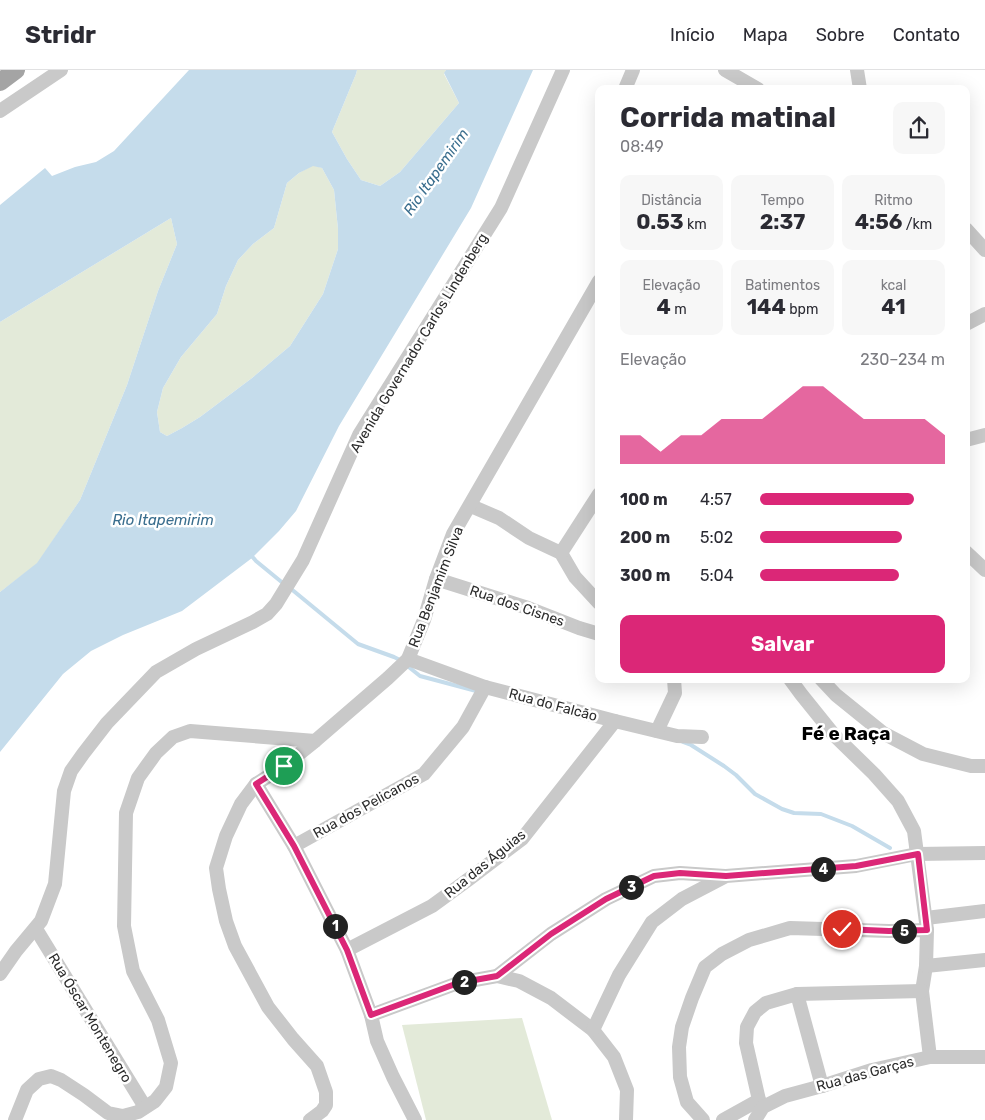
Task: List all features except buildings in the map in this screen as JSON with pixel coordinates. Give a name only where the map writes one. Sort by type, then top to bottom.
[{"type":"main road","points":[[0,82],[16,70]]},
{"type":"street","points":[[0,111],[61,70]]},
{"type":"street","name":"Avenida Governador Carlos Lindenberg","points":[[0,974],[41,921],[55,884],[64,791],[71,771],[107,723],[156,672],[196,649],[253,622],[267,614],[276,604],[303,560],[359,435],[501,208],[563,70]]},
{"type":"street","points":[[626,85],[632,70]]},
{"type":"street","points":[[724,70],[751,85]]},
{"type":"street","points":[[857,70],[859,85]]},
{"type":"street","points":[[970,233],[985,250]]},
{"type":"street","name":"Rua Benjamim Silva","points":[[256,784],[284,766],[315,741],[408,659],[424,620],[436,579],[453,534],[471,506],[595,289]]},
{"type":"street","points":[[970,322],[985,314]]},
{"type":"street","points":[[970,439],[985,435]]},
{"type":"street","points":[[562,553],[595,500]]},
{"type":"street","points":[[471,506],[499,518],[529,538],[562,553],[575,577],[595,599]]},
{"type":"street","points":[[970,555],[983,565]]},
{"type":"street","name":"Rua dos Cisnes","points":[[436,579],[528,608],[595,633]]},
{"type":"street","name":"Rua do Falcão","points":[[408,659],[485,687],[677,736],[702,737]]},
{"type":"street","points":[[657,731],[675,693],[674,683]]},
{"type":"street","points":[[793,683],[834,735],[874,774],[898,801],[914,831],[926,924],[926,966],[922,991],[930,1057]]},
{"type":"street","points":[[825,683],[883,733],[923,754],[971,766],[985,766]]},
{"type":"street","name":"Rua dos Pelicanos","points":[[294,846],[424,774],[463,727],[485,687]]},
{"type":"street","name":"Rua das Águias","points":[[347,950],[432,906],[522,839],[615,721]]},
{"type":"street","points":[[15,1120],[27,1090],[39,1079],[51,1076],[84,1094],[108,1113],[123,1116],[138,1112],[155,1100],[166,1087],[171,1063],[158,1020],[133,971],[124,926],[126,814],[138,778],[156,753],[173,737],[190,730],[315,741]]},
{"type":"street","points":[[310,1120],[322,1111],[326,1105],[326,1092],[316,1066],[268,1007],[235,946],[226,921],[219,889],[216,868],[226,836],[241,804],[256,784],[294,846],[347,950],[371,1015],[377,1041],[415,1120]]},
{"type":"street","points":[[497,976],[559,929],[606,899],[654,876],[680,873],[726,876],[856,866],[918,854],[985,854]]},
{"type":"street","points":[[594,1030],[619,975],[652,922],[682,899],[726,876]]},
{"type":"street","points":[[703,1120],[687,1102],[680,1077],[678,1047],[682,1027],[705,967],[722,954],[748,940],[790,928],[889,931],[985,911]]},
{"type":"street","name":"Rua Óscar Montenegro","points":[[36,929],[145,1107]]},
{"type":"street","points":[[926,966],[985,960]]},
{"type":"street","points":[[371,1015],[458,983],[497,976],[520,981],[551,998],[594,1030],[614,1057],[627,1090],[626,1120]]},
{"type":"street","points":[[755,1120],[761,1103],[746,1043],[747,1026],[756,1012],[766,1003],[797,994],[922,991]]},
{"type":"street","points":[[797,994],[822,1086]]},
{"type":"street","name":"Rua das Garças","points":[[723,1120],[761,1103],[872,1070],[930,1057],[985,1057]]},
{"type":"green space","points":[[357,70],[446,70],[444,74],[459,103],[400,172],[380,186],[361,180],[332,132]]},
{"type":"green space","points":[[313,165],[322,168],[334,190],[338,229],[338,249],[323,294],[290,346],[252,378],[200,417],[167,436],[160,432],[157,412],[163,388],[181,357],[217,314],[226,286],[238,260],[253,244],[274,228],[287,183]]},
{"type":"green space","points":[[171,218],[177,244],[158,291],[127,385],[80,500],[37,564],[0,592],[0,322]]},
{"type":"green space","points":[[522,1018],[552,1120],[426,1120],[402,1025]]},
{"type":"water","name":"Rio Itapemirim","points":[[189,70],[357,70],[332,132],[361,180],[380,186],[400,172],[459,103],[444,73],[446,70],[533,70],[471,208],[339,426],[296,511],[252,558],[182,611],[123,635],[91,651],[63,674],[0,752],[0,592],[37,563],[80,500],[127,385],[158,291],[177,244],[171,218],[0,322],[0,205],[45,168],[52,176],[75,167],[96,162],[114,151]],"holes":[[[313,166],[322,168],[334,190],[338,229],[338,249],[323,294],[290,346],[252,378],[200,417],[167,436],[160,432],[157,412],[163,388],[181,357],[217,314],[226,286],[238,260],[253,244],[274,228],[287,183],[299,173]]]},
{"type":"waterway","points":[[250,554],[284,584]]},
{"type":"waterway","points":[[290,588],[358,644],[400,660],[420,676],[480,692]]},
{"type":"waterway","points":[[683,742],[724,766],[755,794],[782,809],[794,813],[821,814],[852,826],[890,848]]},
{"type":"district","name":"Fé e Raça","points":[[846,733]]},
{"type":"route","points":[[284,766],[256,784],[294,846],[347,950],[371,1015],[458,983],[497,976],[551,934],[606,899],[654,876],[680,873],[726,876],[808,870],[856,866],[918,854],[927,930],[842,929]]}]
